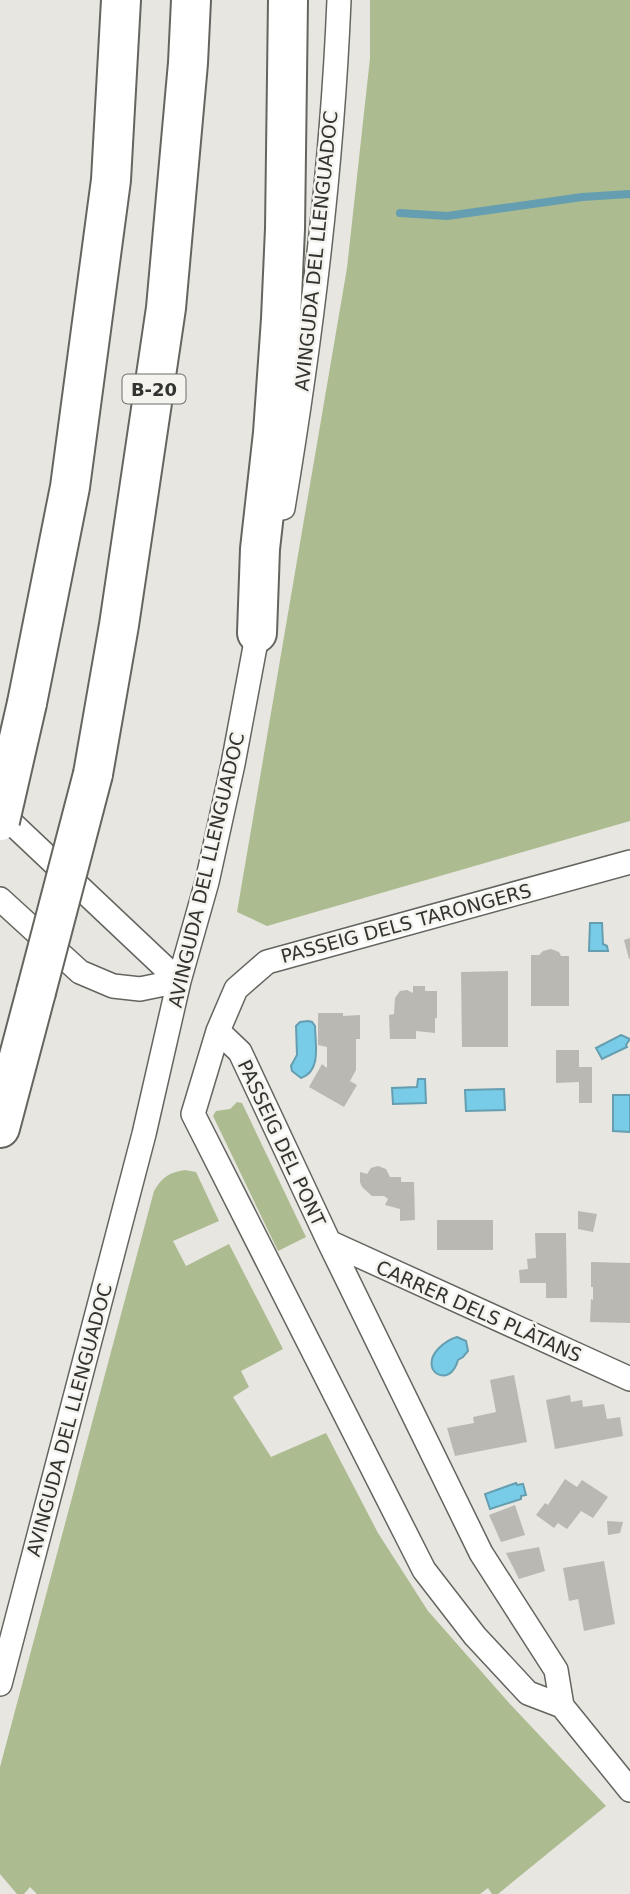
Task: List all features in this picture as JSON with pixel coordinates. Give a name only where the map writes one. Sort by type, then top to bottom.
[{"type":"highway","points":[[0,821],[27,703],[69,487],[109,193],[121,0]]},
{"type":"highway","name":"B-20","points":[[0,1128],[93,774],[119,625],[166,308],[188,63],[191,0]]},
{"type":"highway","points":[[257,633],[260,549],[273,433],[282,306],[288,0]]},
{"type":"street","name":"AVINGUDA DEL LLENGUADOC","points":[[0,1684],[151,1105],[179,981],[207,882],[233,764],[283,506],[314,306],[328,164],[339,0]]},
{"type":"street","points":[[0,812],[179,981]]},
{"type":"street","name":"PASSEIG DELS TARONGERS","points":[[218,1031],[236,989],[267,962],[630,862]]},
{"type":"street","points":[[0,898],[80,972],[113,986],[140,989],[179,981]]},
{"type":"street","name":"PASSEIG DEL PONT","points":[[562,1706],[528,1693],[475,1636],[424,1570],[193,1114],[218,1031],[240,1052],[329,1242],[481,1553],[556,1670],[562,1706],[630,1790]]},
{"type":"street","name":"CARRER DELS PLÀTANS","points":[[329,1242],[630,1379]]},
{"type":"green space","points":[[370,0],[630,0],[630,821],[267,926],[237,912],[347,268],[370,58]]},
{"type":"green space","points":[[237,1102],[242,1103],[306,1237],[278,1251],[213,1116],[216,1111],[230,1109]]},
{"type":"green space","points":[[185,1170],[196,1172],[219,1221],[173,1241],[186,1266],[229,1244],[283,1349],[241,1371],[249,1387],[233,1397],[271,1457],[326,1433],[378,1533],[428,1611],[510,1704],[606,1806],[498,1894],[492,1894],[488,1888],[480,1894],[37,1894],[30,1887],[24,1894],[17,1894],[0,1874],[0,1767],[154,1191],[167,1176]]},
{"type":"water","points":[[590,923],[602,923],[603,944],[608,951],[589,951]]},
{"type":"water","points":[[308,1021],[315,1026],[316,1056],[312,1069],[301,1078],[292,1071],[291,1066],[297,1055],[296,1026],[300,1022]]},
{"type":"water","points":[[621,1035],[630,1039],[627,1047],[602,1059],[596,1048]]},
{"type":"water","points":[[418,1079],[425,1079],[426,1103],[393,1104],[392,1088],[417,1087]]},
{"type":"water","points":[[504,1089],[505,1110],[466,1111],[465,1090]]},
{"type":"water","points":[[613,1095],[630,1095],[630,1132],[613,1131]]},
{"type":"water","points":[[457,1337],[466,1341],[468,1351],[449,1374],[438,1374],[433,1370],[433,1357],[442,1345]]},
{"type":"water","points":[[516,1483],[523,1484],[526,1495],[490,1509],[485,1494]]},
{"type":"building","points":[[630,938],[630,959],[629,959],[624,940]]},
{"type":"building","points":[[551,949],[559,952],[561,956],[569,956],[569,1006],[531,1006],[531,955],[539,955]]},
{"type":"building","points":[[508,971],[508,1047],[462,1047],[461,972]]},
{"type":"building","points":[[413,986],[425,986],[425,991],[437,991],[435,1033],[416,1031],[416,1039],[390,1039],[389,1015],[394,1014],[395,998],[400,991],[413,993]]},
{"type":"building","points":[[318,1013],[360,1015],[360,1039],[356,1039],[356,1070],[350,1081],[357,1085],[344,1107],[309,1087],[322,1064],[327,1068],[327,1047],[318,1045]]},
{"type":"building","points":[[556,1050],[579,1050],[579,1067],[592,1067],[592,1103],[579,1103],[579,1082],[556,1083]]},
{"type":"building","points":[[378,1166],[386,1169],[390,1177],[401,1177],[401,1182],[414,1182],[415,1220],[400,1221],[400,1209],[385,1205],[388,1199],[384,1196],[372,1196],[362,1187],[360,1172],[367,1174],[371,1168]]},
{"type":"building","points":[[578,1211],[597,1214],[593,1232],[578,1229]]},
{"type":"building","points":[[437,1220],[493,1220],[493,1250],[437,1250]]},
{"type":"building","points":[[535,1233],[566,1233],[567,1298],[546,1298],[546,1283],[520,1283],[519,1270],[528,1269],[527,1259],[536,1258]]},
{"type":"building","points":[[591,1262],[630,1263],[630,1323],[590,1322],[591,1299],[593,1300]]},
{"type":"building","points":[[514,1375],[527,1442],[455,1456],[447,1428],[474,1423],[473,1417],[496,1412],[490,1380]]},
{"type":"building","points":[[570,1395],[571,1402],[582,1400],[583,1407],[604,1404],[607,1419],[620,1417],[623,1436],[555,1449],[546,1400]]},
{"type":"building","points":[[565,1479],[577,1487],[582,1480],[608,1497],[593,1518],[581,1511],[567,1529],[558,1523],[554,1528],[536,1515],[545,1503],[548,1505]]},
{"type":"building","points":[[515,1505],[525,1535],[501,1542],[489,1515]]},
{"type":"building","points":[[607,1521],[623,1522],[620,1533],[608,1535]]},
{"type":"building","points":[[539,1547],[545,1571],[519,1579],[506,1553]]},
{"type":"building","points":[[604,1561],[615,1624],[584,1631],[578,1599],[569,1601],[563,1568]]},
{"type":"waterway","points":[[400,213],[447,216],[582,197],[630,194]]}]
